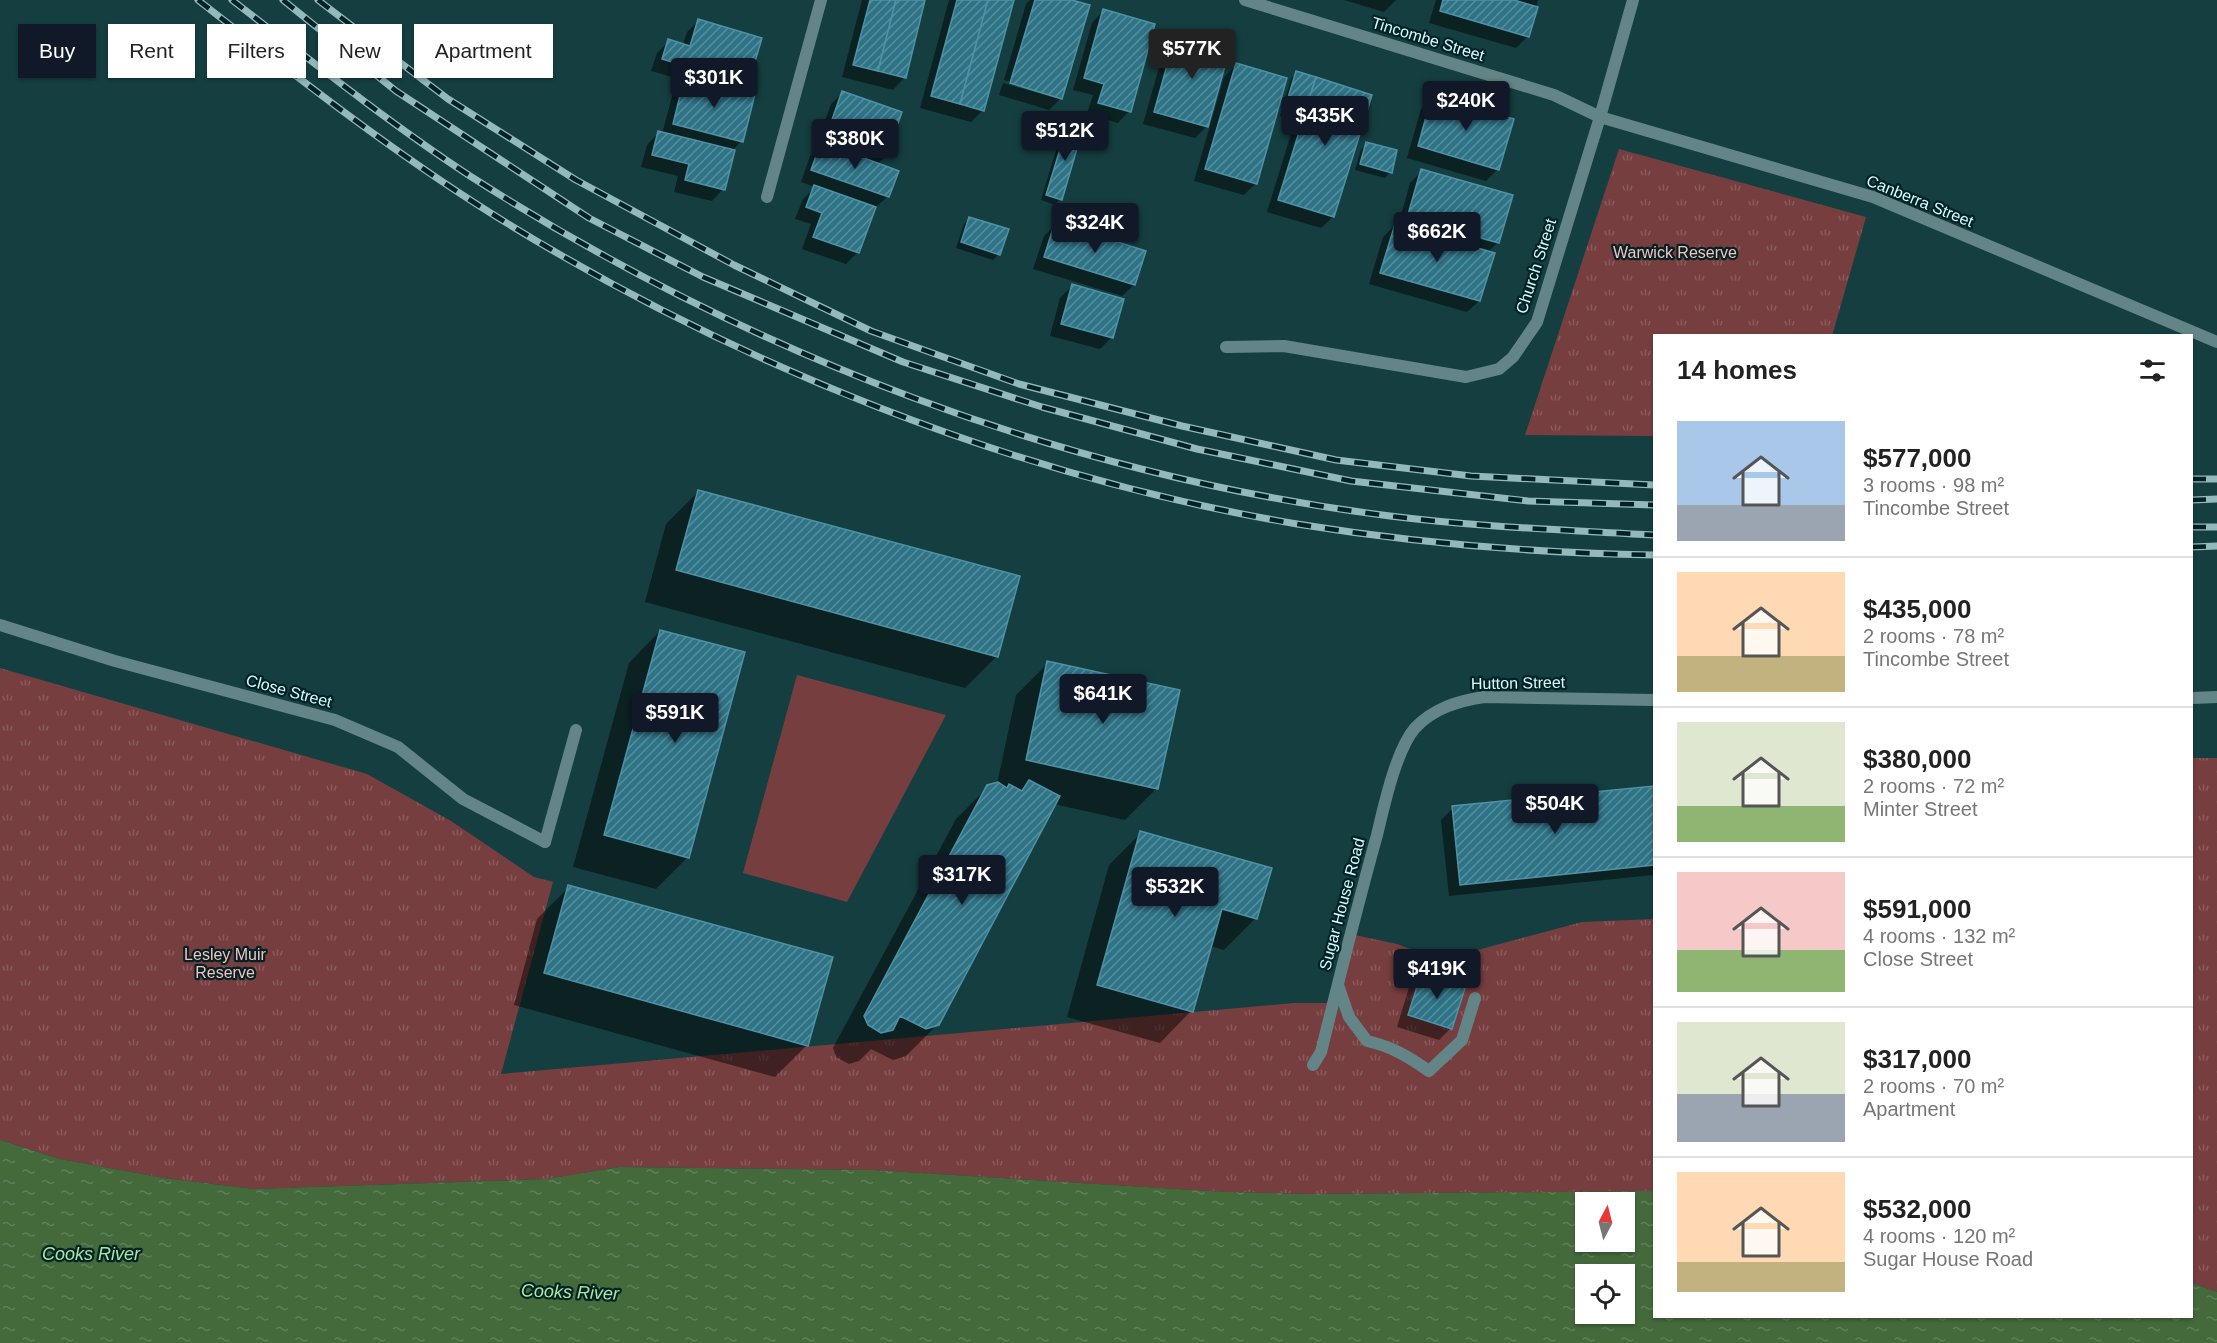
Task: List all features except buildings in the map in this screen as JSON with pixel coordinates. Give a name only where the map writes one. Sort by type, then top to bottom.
[{"type":"street","points":[[767,197],[821,0]]},
{"type":"street","name":"Tincombe Street","points":[[1245,0],[1554,95],[1600,117]]},
{"type":"street","name":"Church Street","points":[[1226,347],[1284,346],[1466,377],[1499,369],[1513,357],[1537,322],[1600,117],[1633,0]]},
{"type":"street","name":"Canberra Street","points":[[1600,117],[1873,197],[2217,342]]},
{"type":"street","name":"Close Street","points":[[0,625],[115,661],[335,720],[398,747],[463,799],[545,842],[576,730]]},
{"type":"street","name":"Hutton Street","points":[[1402,750],[1415,729],[1437,711],[1459,701],[1484,697],[1653,700]]},
{"type":"street","points":[[2193,698],[2217,697]]},
{"type":"street","name":"Sugar House Road","points":[[1313,1065],[1321,1052],[1386,800],[1402,750]]},
{"type":"street","points":[[1338,984],[1349,1017],[1367,1041],[1382,1044],[1406,1055],[1429,1071],[1462,1040],[1476,998]]},
{"type":"green space","name":"Warwick Reserve","points":[[1619,149],[1866,217],[1833,334],[1653,334],[1653,436],[1525,435]]},
{"type":"green space","name":"Lesley Muir Reserve","points":[[0,668],[367,774],[451,821],[534,877],[553,882],[501,1074],[1294,1003],[1333,1003],[1350,934],[1397,944],[1440,960],[1582,922],[1653,919],[1653,1191],[1308,1194],[1226,1192],[872,1170],[619,1167],[546,1179],[254,1189],[164,1178],[60,1159],[0,1140]]},
{"type":"green space","points":[[797,675],[946,715],[847,902],[743,873]]},
{"type":"green space","points":[[2193,758],[2217,758],[2217,1292],[2193,1283]]},
{"type":"water","name":"Cooks River","points":[[0,1140],[60,1159],[164,1178],[254,1189],[546,1179],[619,1167],[872,1170],[1226,1192],[1308,1194],[1653,1191],[1653,1318],[2193,1318],[2193,1283],[2217,1292],[2217,1343],[0,1343]]},
{"type":"railway","points":[[198,0],[377,136],[489,212],[581,267],[677,318],[776,365],[878,407],[981,444],[1086,477],[1191,503],[1297,524],[1386,537],[1475,546],[1653,555]]},
{"type":"railway","points":[[232,0],[349,90],[439,155],[576,240],[685,298],[797,351],[911,397],[1028,437],[1147,470],[1268,497],[1423,520],[1653,535]]},
{"type":"railway","points":[[283,0],[396,91],[589,218],[703,277],[903,362],[1042,407],[1197,449],[1351,481],[1528,501],[1653,505]]},
{"type":"railway","points":[[318,0],[448,99],[576,180],[734,265],[871,331],[1019,384],[1182,426],[1336,460],[1471,476],[1653,485]]},
{"type":"railway","points":[[2193,479],[2217,479]]},
{"type":"railway","points":[[2193,500],[2217,499]]},
{"type":"railway","points":[[2193,527],[2217,527]]},
{"type":"railway","points":[[2193,547],[2217,546]]}]
